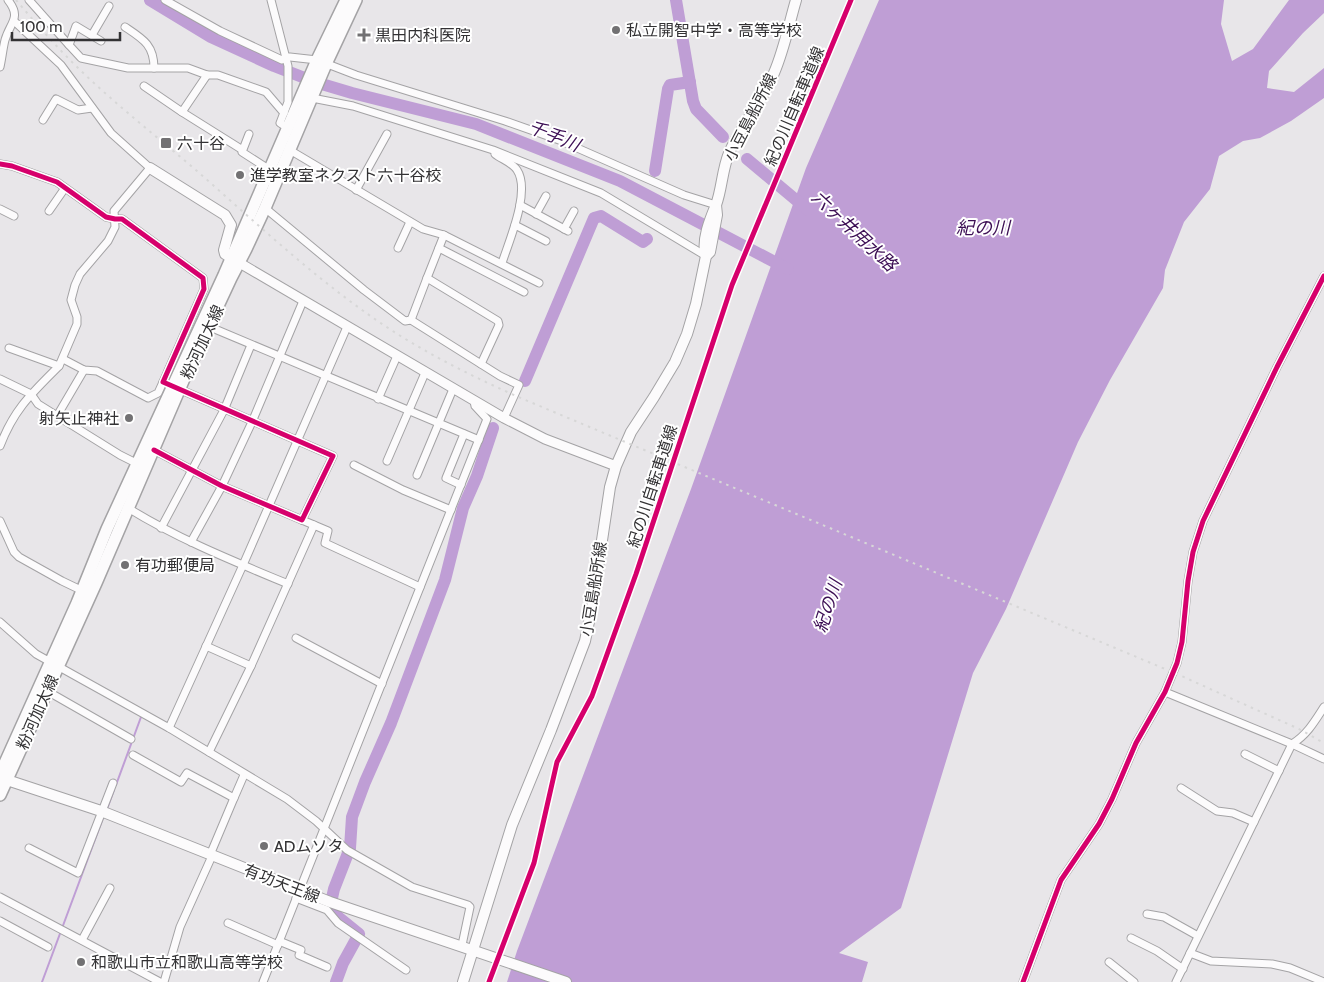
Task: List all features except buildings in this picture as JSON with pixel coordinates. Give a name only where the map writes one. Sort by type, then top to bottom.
[{"type":"main road","name":"粉河加太線","points":[[86,592],[107,529],[172,386],[235,260],[246,249],[265,208],[285,148],[310,94],[346,0]]},
{"type":"main road","name":"粉河加太線","points":[[321,64],[356,0]]},
{"type":"main road","name":"小豆島船所線","points":[[463,982],[475,951],[512,825],[585,641],[610,487],[616,466],[631,432],[675,362],[687,334],[696,304],[728,155],[736,138],[766,90],[774,72],[796,0]]},
{"type":"main road","name":"粉河加太線","points":[[0,795],[2,779],[86,592],[128,508],[154,450],[172,386],[210,327],[270,170],[285,148],[288,128],[310,94]]},
{"type":"main road","points":[[150,168],[225,215],[231,225],[224,250],[225,254],[235,260]]},
{"type":"main road","name":"粉河加太線","points":[[2,779],[47,691],[54,664]]},
{"type":"main road","name":"有功天王線","points":[[2,779],[102,812],[211,855],[298,894],[462,946],[566,982]]},
{"type":"street","points":[[0,67],[6,38],[14,21],[15,12],[8,0]]},
{"type":"street","points":[[29,0],[82,58],[128,68],[188,68],[207,75],[218,75],[266,92],[284,113]]},
{"type":"street","points":[[165,0],[220,31],[282,60],[286,57],[321,64],[472,110],[560,140],[684,195],[715,211]]},
{"type":"street","points":[[271,0],[288,66],[288,102],[280,123],[288,128]]},
{"type":"street","points":[[92,36],[109,6]]},
{"type":"street","points":[[0,446],[7,427],[18,410],[63,359],[77,324],[77,317],[71,300],[80,274],[108,241],[115,227],[114,211],[150,168],[111,133],[61,64],[14,21]]},
{"type":"street","points":[[69,45],[76,26],[101,41]]},
{"type":"street","points":[[126,27],[147,42],[154,56],[154,68]]},
{"type":"street","points":[[182,112],[207,75]]},
{"type":"street","points":[[144,86],[270,170]]},
{"type":"street","points":[[310,94],[482,146],[601,193],[707,252]]},
{"type":"street","points":[[43,120],[56,99],[78,110],[92,108]]},
{"type":"street","points":[[241,149],[249,134]]},
{"type":"street","points":[[356,190],[387,134]]},
{"type":"street","points":[[482,146],[516,167],[520,176],[520,205],[502,263]]},
{"type":"street","points":[[285,148],[423,229],[444,235],[502,263],[539,284]]},
{"type":"street","points":[[0,164],[12,166],[57,182],[106,217],[122,219],[203,278],[204,289],[172,386],[148,398],[97,371],[84,370],[63,359]]},
{"type":"street","points":[[49,211],[65,188]]},
{"type":"street","points":[[536,214],[546,196]]},
{"type":"street","points":[[520,205],[566,230],[574,211]]},
{"type":"street","points":[[265,208],[364,290],[405,321],[410,320],[500,376],[519,385],[504,418]]},
{"type":"street","points":[[0,209],[14,216]]},
{"type":"street","points":[[398,248],[410,222]]},
{"type":"street","points":[[515,225],[546,241]]},
{"type":"street","points":[[410,320],[444,235]]},
{"type":"street","points":[[439,248],[524,292]]},
{"type":"street","points":[[235,260],[504,418],[546,439],[616,466]]},
{"type":"street","points":[[1023,982],[1062,880],[1099,824],[1136,743],[1164,692],[1177,663],[1182,642],[1193,552],[1204,521],[1273,376],[1324,276]]},
{"type":"street","points":[[427,278],[498,320],[499,325],[481,364]]},
{"type":"street","points":[[191,542],[222,486],[252,422],[303,301]]},
{"type":"street","points":[[210,327],[479,440]]},
{"type":"street","points":[[169,728],[243,565],[347,327]]},
{"type":"street","points":[[161,528],[224,410],[251,345]]},
{"type":"street","points":[[9,348],[58,366]]},
{"type":"street","points":[[378,399],[398,356]]},
{"type":"street","points":[[57,416],[84,370]]},
{"type":"street","points":[[387,461],[425,372]]},
{"type":"street","points":[[0,379],[31,394],[38,404],[125,458],[138,464]]},
{"type":"street","points":[[172,386],[333,456],[302,520]]},
{"type":"street","points":[[417,475],[454,389]]},
{"type":"street","points":[[263,982],[487,419],[475,406],[474,401]]},
{"type":"street","points":[[461,485],[446,478],[464,434]]},
{"type":"street","points":[[154,450],[222,486],[328,531],[325,543],[420,587]]},
{"type":"street","points":[[354,465],[403,490],[451,510]]},
{"type":"street","points":[[128,508],[161,528],[288,584]]},
{"type":"street","points":[[0,522],[14,552],[19,557],[86,592]]},
{"type":"street","points":[[208,752],[251,666],[314,525]]},
{"type":"street","points":[[0,622],[36,654],[169,728],[287,800],[316,821],[350,851],[412,887],[468,905],[470,907],[462,946]]},
{"type":"street","points":[[296,638],[382,684]]},
{"type":"street","points":[[206,646],[251,666]]},
{"type":"street","points":[[47,691],[131,739]]},
{"type":"street","points":[[1164,692],[1292,744],[1324,760]]},
{"type":"street","points":[[1176,982],[1292,744],[1310,728],[1324,707]]},
{"type":"street","points":[[133,754],[181,782],[187,773],[234,798]]},
{"type":"street","points":[[1245,754],[1279,771]]},
{"type":"street","points":[[164,982],[180,927],[244,774]]},
{"type":"street","points":[[29,848],[78,873],[113,783]]},
{"type":"street","points":[[1181,788],[1217,811],[1233,813],[1254,822]]},
{"type":"street","points":[[82,940],[110,888]]},
{"type":"street","points":[[298,894],[327,910],[338,924],[406,970]]},
{"type":"street","points":[[0,897],[160,982]]},
{"type":"street","points":[[1147,914],[1164,917],[1198,936]]},
{"type":"street","points":[[0,921],[48,946]]},
{"type":"street","points":[[228,924],[300,950],[299,955],[327,967]]},
{"type":"street","points":[[1131,938],[1158,950],[1183,969]]},
{"type":"street","points":[[1190,953],[1211,961],[1272,964],[1290,968],[1324,982]]},
{"type":"street","points":[[1109,962],[1134,982]]},
{"type":"water","name":"紀の川","points":[[879,0],[1224,0],[1221,24],[1232,61],[1253,49],[1289,0],[1324,0],[1324,13],[1269,71],[1267,88],[1294,92],[1324,68],[1324,98],[1291,121],[1260,138],[1243,141],[1219,156],[1210,189],[1184,222],[1165,270],[1163,288],[1110,380],[1078,442],[1006,609],[973,673],[901,908],[839,953],[868,962],[862,982],[507,982],[691,489],[806,168]]},
{"type":"waterway","name":"千手川","points":[[150,0],[211,37],[274,66],[315,82],[476,124],[620,181],[788,269]]},
{"type":"waterway","name":"六ヶ井用水路","points":[[676,0],[693,101],[696,109],[723,137]]},
{"type":"waterway","points":[[655,171],[668,89],[670,85],[690,82]]},
{"type":"waterway","name":"六ヶ井用水路","points":[[747,159],[808,210]]},
{"type":"waterway","points":[[525,381],[594,218],[601,216],[643,242],[647,239]]},
{"type":"waterway","points":[[332,898],[350,848],[352,817],[391,723],[445,580],[463,508],[477,476],[493,428]]},
{"type":"waterway","points":[[116,785],[141,717]]},
{"type":"waterway","points":[[107,809],[114,790]]},
{"type":"waterway","points":[[42,982],[103,818]]},
{"type":"waterway","points":[[333,908],[338,917],[359,934],[343,963],[336,982]]},
{"type":"railway","points":[[16,0],[57,47],[87,76],[295,257],[372,317],[429,353],[523,399],[1177,674],[1299,729],[1324,743]]},
{"type":"cycle path","name":"紀の川自転車道線","points":[[489,982],[534,863],[557,762],[592,696],[636,574],[732,285],[851,0]]},
{"type":"cycle path","points":[[0,164],[12,166],[57,182],[106,217],[122,219],[203,278],[204,289],[163,382],[333,456],[302,520],[222,486],[154,450]]},
{"type":"cycle path","points":[[1023,982],[1061,880],[1099,824],[1136,743],[1165,692],[1177,663],[1182,642],[1193,552],[1203,521],[1277,367],[1324,276]]},
{"type":"place","name":"私立開智中学・高等学校","points":[[616,30]]},
{"type":"place","name":"黒田内科医院","points":[[364,35]]},
{"type":"place","name":"六十谷","points":[[166,143]]},
{"type":"place","name":"進学教室ネクスト六十谷校","points":[[240,175]]},
{"type":"place","name":"射矢止神社","points":[[129,418]]},
{"type":"place","name":"有功郵便局","points":[[125,565]]},
{"type":"place","name":"ADムソタ","points":[[264,846]]},
{"type":"place","name":"和歌山市立和歌山高等学校","points":[[81,962]]}]
